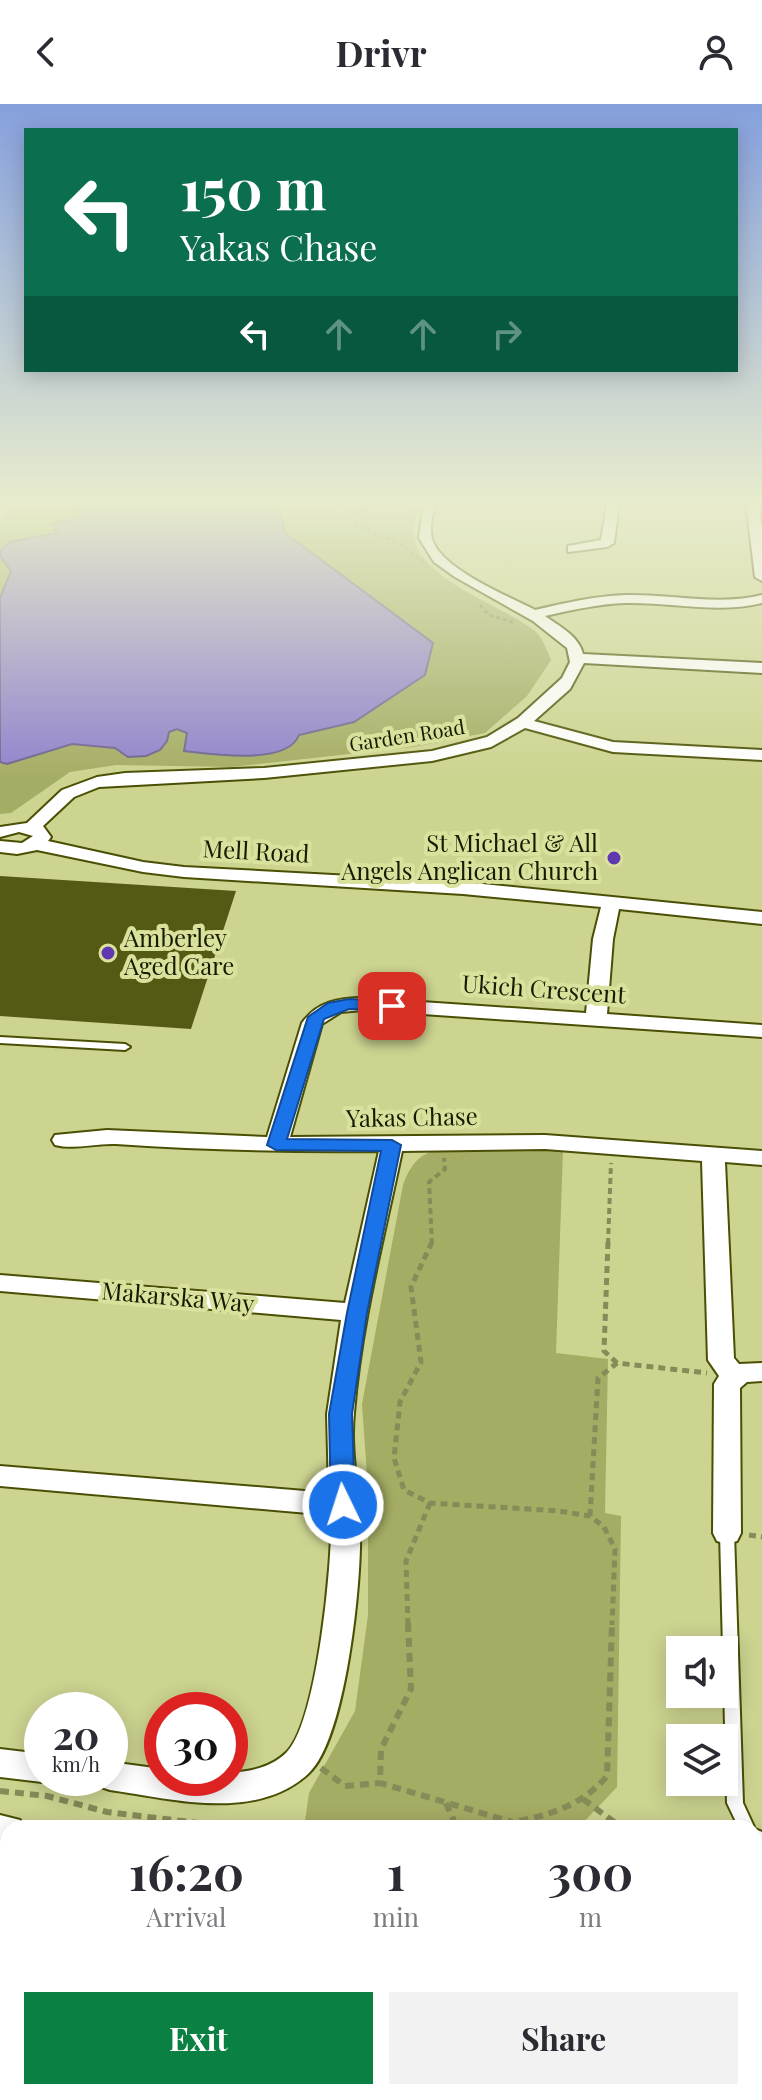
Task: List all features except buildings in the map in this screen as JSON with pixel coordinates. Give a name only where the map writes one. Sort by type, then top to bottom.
[{"type":"street","points":[[488,594],[526,619],[562,632],[575,647],[578,658],[762,668]]},
{"type":"street","points":[[526,619],[590,602],[627,599],[742,604],[762,599]]},
{"type":"street","name":"Garden Road","points":[[34,836],[57,800],[79,788],[107,779],[248,776],[435,756],[486,744],[523,723],[570,681],[578,658]]},
{"type":"street","points":[[523,723],[613,747],[762,755]]},
{"type":"street","name":"Mell Road","points":[[1,844],[24,848],[34,836],[143,867],[184,872],[463,888],[762,918]]},
{"type":"street","points":[[596,1019],[603,939],[611,904]]},
{"type":"street","name":"Ukich Crescent","points":[[276,1145],[312,1023],[316,1017],[334,1007],[363,1004],[762,1031]]},
{"type":"street","name":"Yakas Chase","points":[[63,1140],[107,1137],[276,1145],[545,1142],[762,1158]]},
{"type":"street","points":[[128,1778],[222,1790],[249,1787],[288,1771],[306,1757],[315,1739],[344,1578],[346,1537],[340,1414],[357,1313],[392,1145]]},
{"type":"street","points":[[713,1155],[721,1360],[732,1378]]},
{"type":"street","name":"Makarska Way","points":[[0,1283],[357,1313]]},
{"type":"street","points":[[732,1378],[762,1372]]},
{"type":"street","points":[[727,1533],[726,1392],[732,1378]]},
{"type":"street","points":[[0,1476],[343,1505]]},
{"type":"street","points":[[0,1763],[24,1766]]},
{"type":"lane","points":[[0,1040],[125,1047]]},
{"type":"lane","points":[[727,1533],[735,1803],[743,1820]]},
{"type":"path","points":[[475,601],[497,619],[526,619]]},
{"type":"path","points":[[444,1143],[445,1169],[429,1182],[432,1243],[411,1287],[421,1362],[400,1402],[394,1458],[404,1490],[430,1503],[559,1511],[590,1516],[604,1527],[615,1549],[607,1776],[598,1790],[583,1799],[531,1820]]},
{"type":"path","points":[[611,1146],[604,1351],[617,1363],[732,1378]]},
{"type":"path","points":[[590,1516],[598,1378],[617,1363]]},
{"type":"path","points":[[380,1783],[381,1749],[411,1689],[406,1561],[430,1503]]},
{"type":"path","points":[[306,1757],[345,1786],[380,1783],[506,1820]]},
{"type":"path","points":[[0,1791],[47,1796],[107,1812],[176,1820]]},
{"type":"path","points":[[583,1799],[611,1820]]},
{"type":"path","points":[[446,1803],[453,1820]]},
{"type":"green space","points":[[0,594],[471,594],[536,632],[551,660],[527,696],[485,733],[413,747],[232,767],[116,765],[70,772],[11,813],[0,814]]},
{"type":"green space","points":[[451,1148],[563,1150],[556,1353],[608,1359],[605,1513],[621,1516],[617,1787],[586,1820],[305,1820],[309,1793],[355,1711],[368,1615],[368,1489],[362,1404],[403,1185],[410,1170],[427,1153]]},
{"type":"shaded area","points":[[2,594],[367,594],[433,643],[425,675],[354,722],[299,735],[292,745],[280,751],[248,756],[184,751],[187,733],[177,729],[169,732],[160,750],[146,756],[128,757],[115,748],[72,744],[7,764],[0,762]]},
{"type":"place","name":"St Michael & All Angels Anglican Church","points":[[614,858]]},
{"type":"place","name":"Amberley Aged Care","points":[[108,953]]},
{"type":"route","points":[[343,1505],[340,1414],[357,1313],[392,1145],[276,1145],[316,1017],[334,1007],[349,1004],[392,1006]]}]
